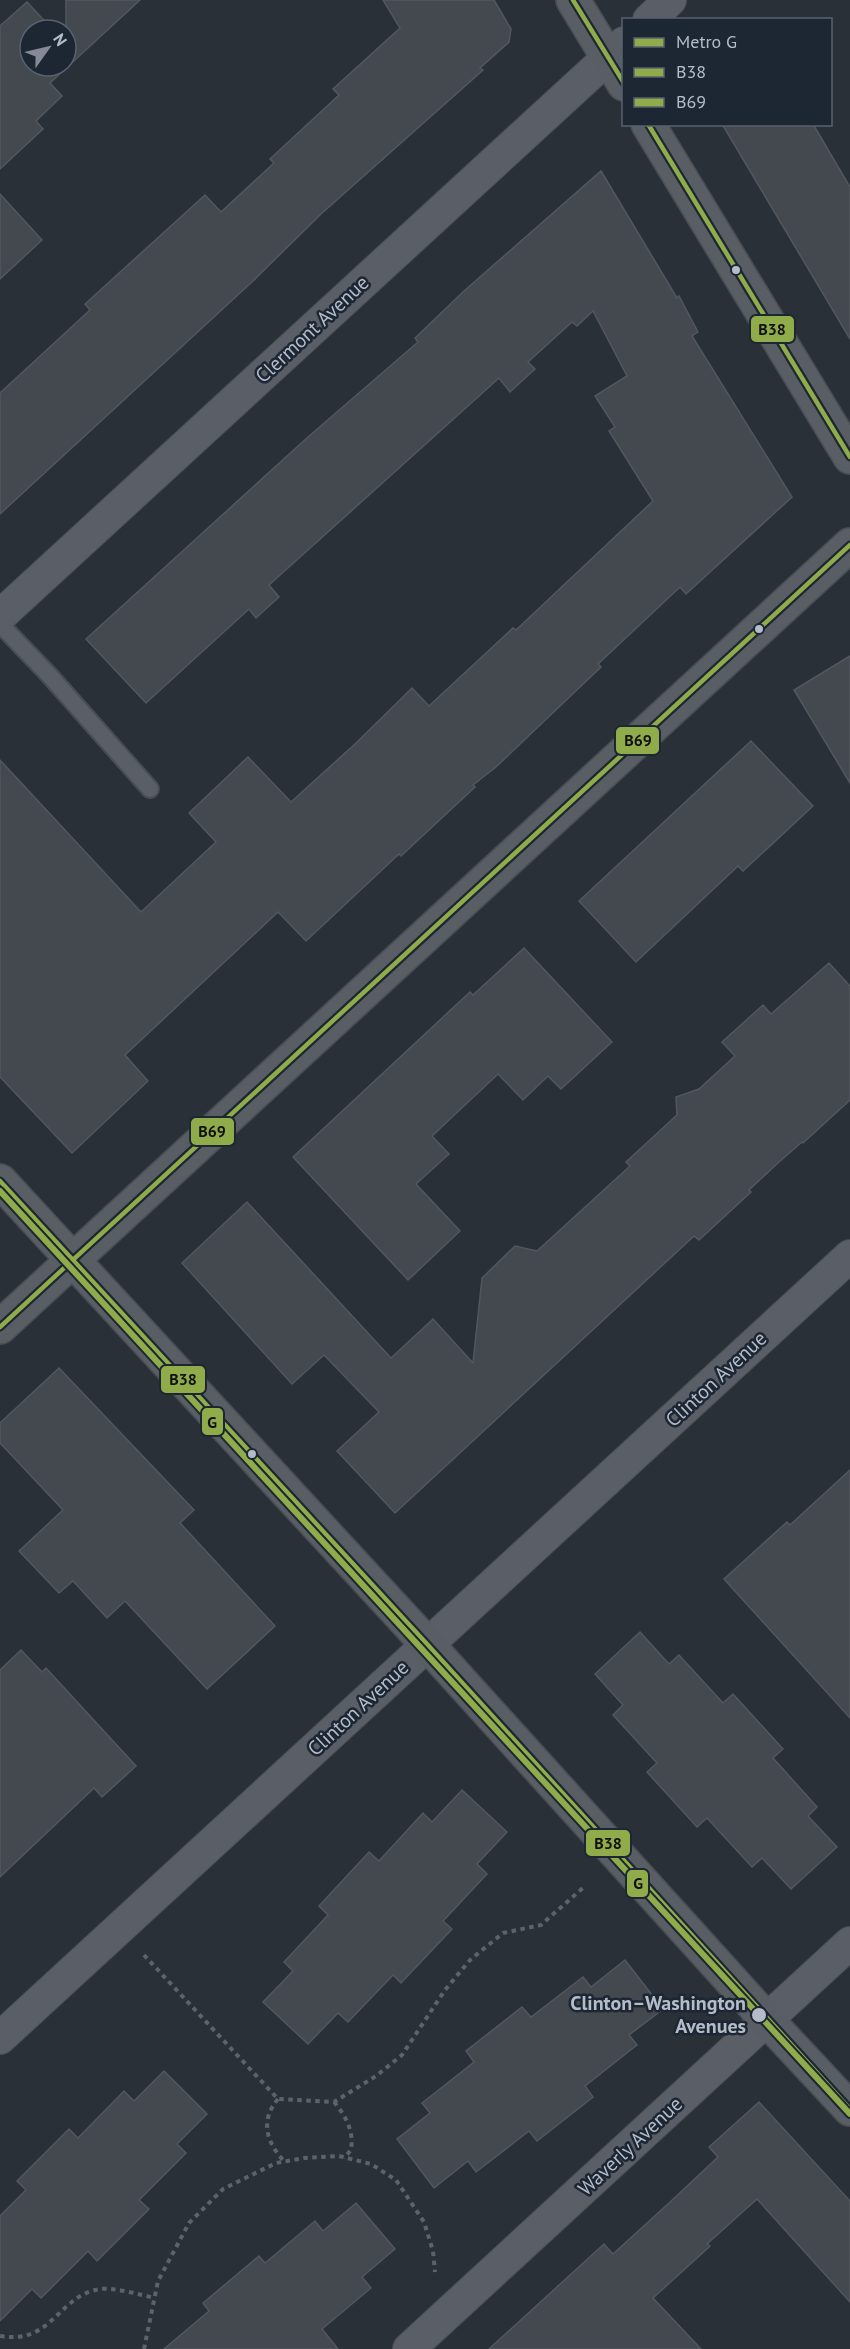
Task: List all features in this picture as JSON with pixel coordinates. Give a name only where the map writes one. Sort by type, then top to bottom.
[{"type":"main road","points":[[573,0],[618,62]]},
{"type":"main road","points":[[649,126],[850,457]]},
{"type":"main road","points":[[0,1327],[850,545]]},
{"type":"main road","points":[[0,1180],[428,1644],[766,2020],[850,2109]]},
{"type":"street","points":[[651,18],[670,0]]},
{"type":"street","name":"Clermont Avenue","points":[[0,616],[618,62]]},
{"type":"street","name":"Clinton Avenue","points":[[0,2038],[850,1256]]},
{"type":"street","name":"Waverly Avenue","points":[[409,2349],[850,1943]]},
{"type":"lane","points":[[0,624],[50,676],[150,789]]},
{"type":"path","points":[[119,1929],[278,2099],[334,2102],[376,2076],[402,2055],[445,1990],[470,1960],[503,1933],[541,1925],[585,1886]]},
{"type":"path","points":[[278,2099],[270,2109],[266,2125],[268,2138],[275,2152],[284,2162]]},
{"type":"path","points":[[334,2102],[346,2116],[350,2128],[351,2150],[344,2158]]},
{"type":"path","points":[[144,2349],[162,2272],[189,2223],[223,2189],[276,2163],[305,2158],[344,2158],[371,2164],[396,2180],[424,2223],[433,2251],[435,2276]]},
{"type":"path","points":[[0,2336],[19,2338],[37,2333],[80,2296],[102,2289],[155,2298]]},
{"type":"building","points":[[66,0],[140,0],[78,57],[78,18],[66,18]]},
{"type":"building","points":[[383,0],[494,0],[511,29],[509,42],[480,68],[483,70],[321,214],[253,281],[0,514],[0,393],[90,310],[85,304],[205,195],[221,212],[274,163],[270,159],[339,95],[333,89],[400,28]]},
{"type":"building","points":[[27,2],[42,18],[18,18],[18,78],[55,78],[50,83],[62,96],[36,121],[43,129],[0,169],[0,26]]},
{"type":"building","points":[[723,126],[814,126],[850,187],[850,339]]},
{"type":"building","points":[[601,171],[677,298],[679,296],[698,332],[692,336],[792,497],[686,594],[680,587],[598,664],[601,667],[496,767],[473,785],[475,787],[306,941],[278,912],[125,1055],[148,1081],[72,1153],[0,1077],[0,760],[141,912],[216,842],[189,813],[248,757],[291,802],[412,688],[429,706],[513,628],[516,630],[653,501],[609,431],[615,427],[595,396],[627,376],[593,311],[577,326],[572,322],[528,362],[535,369],[510,392],[499,378],[269,585],[279,597],[256,618],[249,609],[146,703],[86,639],[308,437],[418,342],[415,338],[464,291]]},
{"type":"building","points":[[0,194],[42,240],[0,279]]},
{"type":"building","points":[[850,656],[850,783],[794,690]]},
{"type":"building","points":[[751,741],[813,806],[743,871],[738,866],[636,962],[579,901]]},
{"type":"building","points":[[524,948],[612,1042],[561,1089],[548,1076],[523,1100],[498,1074],[432,1136],[449,1154],[416,1184],[460,1231],[408,1280],[293,1157],[470,992],[473,995]]},
{"type":"building","points":[[829,963],[850,986],[850,1100],[779,1162],[749,1190],[751,1192],[699,1240],[694,1236],[395,1513],[337,1451],[379,1412],[324,1355],[292,1384],[182,1263],[247,1202],[391,1358],[433,1319],[473,1363],[482,1278],[515,1246],[537,1251],[630,1166],[626,1162],[677,1115],[676,1097],[699,1089],[735,1056],[722,1042],[763,1005],[771,1014]]},
{"type":"building","points":[[59,1368],[194,1510],[180,1523],[275,1626],[207,1689],[125,1601],[107,1618],[73,1581],[59,1593],[19,1551],[63,1510],[0,1443],[0,1423]]},
{"type":"building","points":[[850,1470],[850,1718],[724,1579],[787,1522],[790,1525]]},
{"type":"building","points":[[640,1632],[669,1664],[679,1655],[723,1703],[733,1694],[783,1749],[773,1758],[817,1807],[808,1816],[837,1847],[791,1889],[762,1858],[752,1867],[707,1818],[697,1827],[647,1772],[657,1763],[613,1715],[623,1705],[595,1674]]},
{"type":"building","points":[[21,1650],[42,1672],[46,1668],[136,1766],[102,1797],[94,1788],[0,1877],[0,1670]]},
{"type":"building","points":[[462,1790],[507,1832],[477,1864],[487,1874],[443,1921],[452,1929],[401,1983],[393,1975],[348,2022],[338,2013],[308,2044],[263,2002],[293,1971],[284,1962],[328,1915],[319,1906],[369,1852],[379,1861],[423,1813],[432,1822]]},
{"type":"building","points":[[625,1960],[663,2009],[629,2035],[637,2045],[585,2086],[593,2097],[537,2141],[529,2131],[476,2172],[468,2161],[434,2188],[397,2139],[430,2113],[422,2103],[474,2062],[466,2051],[522,2007],[531,2017],[583,1977],[591,1987]]},
{"type":"building","points":[[164,2071],[207,2114],[177,2144],[186,2153],[139,2200],[149,2209],[97,2261],[88,2251],[41,2298],[32,2289],[0,2321],[0,2216],[26,2190],[17,2181],[69,2129],[78,2138],[124,2091],[134,2101]]},
{"type":"building","points":[[759,2102],[850,2201],[850,2302],[757,2199],[707,2244],[710,2246],[653,2298],[701,2349],[489,2349],[604,2244],[613,2254],[669,2203],[718,2157],[709,2147]]},
{"type":"building","points":[[356,2203],[395,2249],[362,2277],[371,2288],[322,2329],[338,2349],[164,2349],[209,2311],[203,2303],[259,2256],[265,2263],[315,2221],[323,2231]]},
{"type":"metro line","name":"G","points":[[0,1191],[850,2114]]},
{"type":"transit line","name":"B38","points":[[573,0],[622,80]]},
{"type":"transit line","name":"B38","points":[[649,126],[850,457]]},
{"type":"transit line","name":"B69","points":[[0,1327],[850,545]]},
{"type":"transit line","name":"B38","points":[[0,1181],[427,1644],[850,2109]]},
{"type":"place","name":"Clinton–Washington Avenues","points":[[759,2015]]}]
